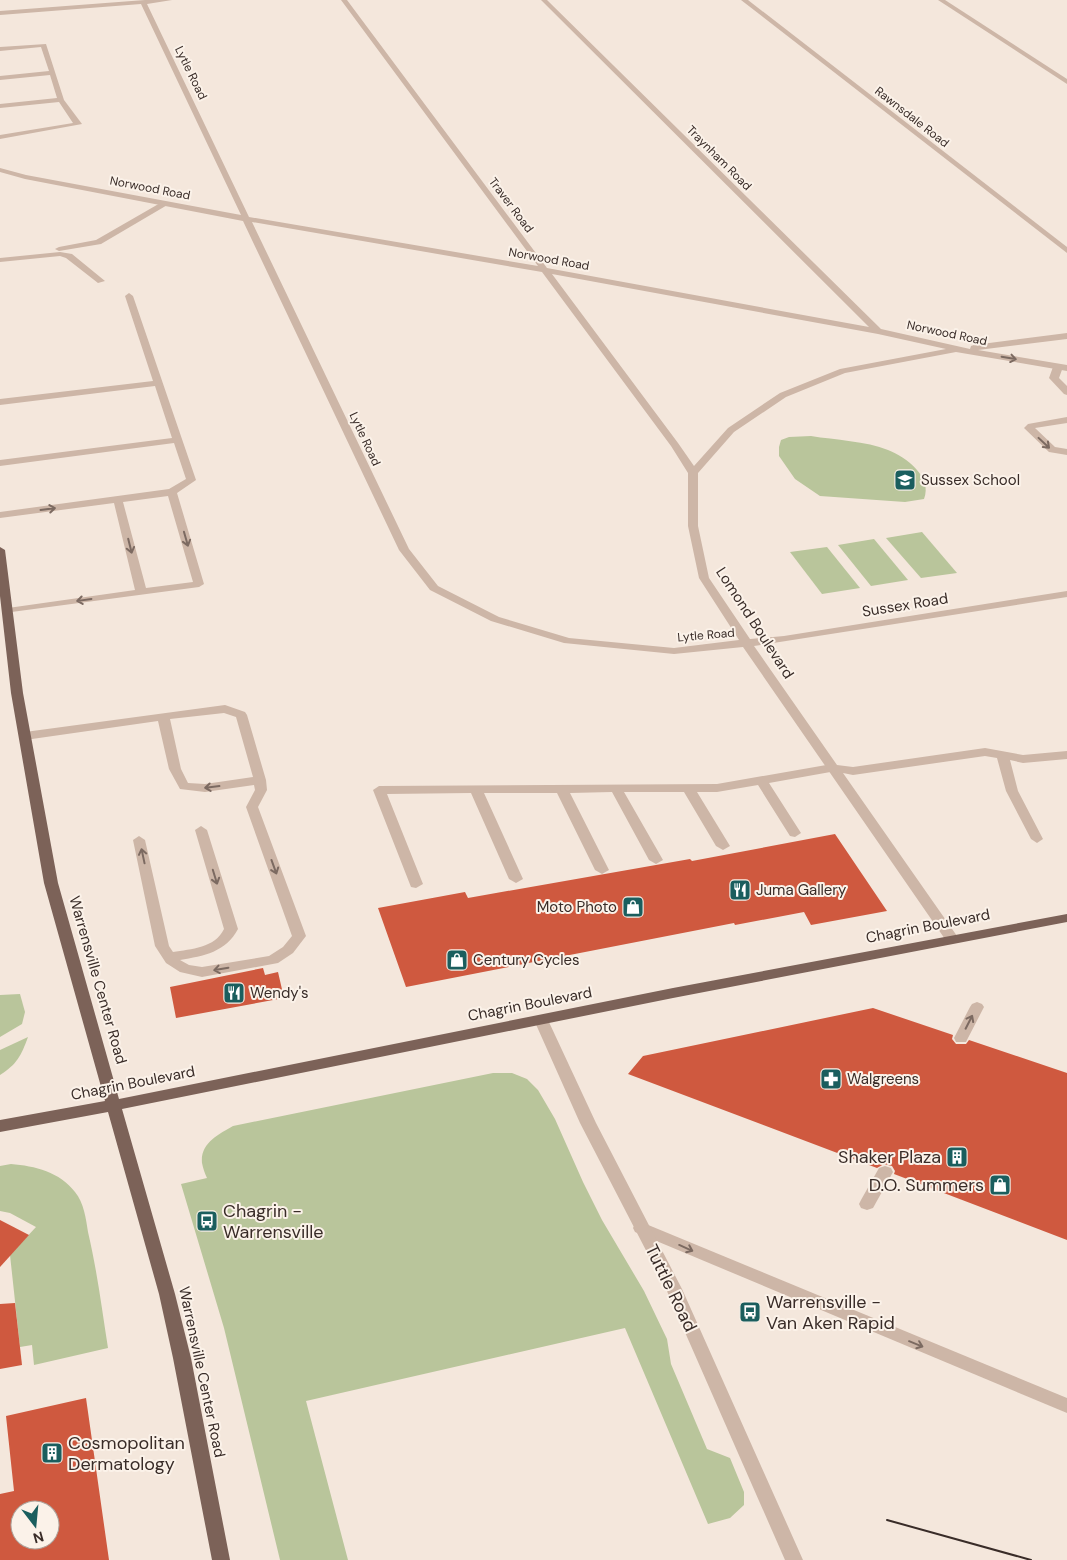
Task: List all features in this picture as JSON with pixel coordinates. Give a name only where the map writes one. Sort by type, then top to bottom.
[{"type":"main road","name":"Warrensville Center Road","points":[[0,550],[14,668],[51,884],[167,1294],[180,1348],[221,1560]]},
{"type":"main road","name":"Chagrin Boulevard","points":[[0,1126],[1067,918]]},
{"type":"street","points":[[0,13],[169,0]]},
{"type":"street","name":"Traver Road","points":[[344,0],[546,270],[675,445],[693,473]]},
{"type":"street","name":"Traynham Road","points":[[544,0],[878,331]]},
{"type":"street","name":"Rawnsdale Road","points":[[744,0],[1067,251]]},
{"type":"street","points":[[941,0],[1067,82]]},
{"type":"street","name":"Lytle Road","points":[[143,2],[404,550],[434,588],[495,619],[568,641],[674,651],[747,644]]},
{"type":"street","points":[[0,49],[44,45],[61,100],[78,124],[0,137]]},
{"type":"street","points":[[0,78],[54,73]]},
{"type":"street","points":[[0,106],[61,100]]},
{"type":"street","name":"Norwood Road","points":[[0,170],[26,177],[165,204],[546,270],[878,331],[961,350],[1063,368]]},
{"type":"street","name":"Norwood Road","points":[[0,178],[26,177]]},
{"type":"street","points":[[59,248],[98,242],[165,204]]},
{"type":"street","points":[[0,260],[60,254],[69,256],[101,281]]},
{"type":"street","points":[[0,515],[172,492],[191,480],[129,296]]},
{"type":"street","points":[[693,473],[731,430],[783,396],[843,371],[916,356],[1067,336]]},
{"type":"street","points":[[1063,368],[1054,378],[1067,392]]},
{"type":"street","points":[[0,402],[158,383]]},
{"type":"street","points":[[1067,420],[1031,426],[1029,428],[1052,450],[1067,452]]},
{"type":"street","points":[[0,463],[177,440]]},
{"type":"street","name":"Lomond Boulevard","points":[[693,473],[693,526],[704,578],[832,768],[952,939]]},
{"type":"street","points":[[8,611],[199,584],[172,492]]},
{"type":"street","points":[[118,500],[141,592]]},
{"type":"street","name":"Sussex Road","points":[[747,644],[1067,594]]},
{"type":"street","points":[[25,736],[225,709],[241,715],[260,780],[261,790],[252,807],[299,936],[288,950],[273,960],[202,972],[185,969],[170,960],[162,946],[140,840]]},
{"type":"street","points":[[163,716],[175,768],[184,786],[205,788],[260,780]]},
{"type":"street","points":[[416,884],[379,790],[717,788],[832,768],[854,771],[985,752],[1023,759],[1067,755]]},
{"type":"street","points":[[1002,755],[1012,791],[1037,840]]},
{"type":"street","points":[[761,780],[795,833]]},
{"type":"street","points":[[688,788],[723,846]]},
{"type":"street","points":[[616,789],[656,860]]},
{"type":"street","points":[[476,790],[516,879]]},
{"type":"street","points":[[562,790],[602,870]]},
{"type":"street","points":[[169,957],[220,944],[228,937],[231,929],[201,830]]},
{"type":"street","points":[[961,1038],[976,1007]]},
{"type":"street","name":"Tuttle Road","points":[[542,1020],[588,1123],[674,1289],[794,1560]]},
{"type":"street","points":[[867,1204],[885,1172]]},
{"type":"street","points":[[641,1228],[1067,1406]]},
{"type":"green space","points":[[811,436],[870,445],[895,453],[910,463],[921,476],[925,483],[924,499],[905,502],[820,496],[795,479],[779,456],[781,440],[789,437]]},
{"type":"green space","points":[[922,532],[957,573],[921,578],[886,538]]},
{"type":"green space","points":[[874,539],[908,580],[871,586],[838,545]]},
{"type":"green space","points":[[827,547],[860,588],[822,594],[790,552]]},
{"type":"green space","points":[[20,994],[25,1012],[22,1024],[0,1037],[0,995]]},
{"type":"green space","points":[[28,1037],[18,1059],[0,1075],[0,1050]]},
{"type":"green space","points":[[493,1073],[512,1073],[527,1079],[538,1090],[555,1119],[602,1220],[644,1291],[667,1339],[671,1364],[707,1449],[730,1458],[744,1492],[744,1505],[730,1518],[708,1524],[625,1328],[306,1401],[348,1560],[280,1560],[224,1328],[181,1184],[207,1178],[202,1163],[204,1150],[212,1140],[233,1126]]},
{"type":"green space","points":[[11,1164],[29,1166],[46,1171],[62,1179],[78,1196],[83,1206],[97,1275],[108,1348],[34,1365],[32,1345],[20,1347],[10,1255],[36,1227],[10,1213],[0,1211],[0,1166]]},
{"type":"building","points":[[835,834],[887,911],[811,925],[804,912],[735,925],[734,923],[406,987],[378,908],[465,892],[468,898],[690,859],[692,861]]},
{"type":"building","name":"Wendy's","points":[[263,968],[265,975],[278,972],[284,998],[176,1018],[170,987]]},
{"type":"building","name":"Shaker Plaza","points":[[873,1008],[953,1035],[952,1039],[956,1044],[966,1044],[969,1040],[1067,1073],[1067,1240],[894,1174],[895,1171],[892,1166],[884,1164],[877,1168],[628,1074],[643,1056]]},
{"type":"building","points":[[0,1220],[29,1235],[0,1267]]},
{"type":"building","points":[[15,1303],[22,1365],[0,1369],[0,1304]]},
{"type":"building","name":"Cosmopolitan Dermatology","points":[[86,1398],[109,1560],[0,1560],[0,1494],[14,1491],[6,1416]]},
{"type":"tram line","points":[[887,1520],[1031,1560]]},
{"type":"place","name":"Sussex School","points":[[905,480]]},
{"type":"place","name":"Juma Gallery","points":[[740,890]]},
{"type":"place","name":"Moto Photo","points":[[633,907]]},
{"type":"place","name":"Century Cycles","points":[[457,960]]},
{"type":"place","name":"Wendy's","points":[[234,993]]},
{"type":"place","name":"Walgreens","points":[[831,1079]]},
{"type":"place","name":"Shaker Plaza","points":[[957,1157]]},
{"type":"place","name":"D.O. Summers","points":[[1000,1185]]},
{"type":"place","name":"Chagrin - Warrensville","points":[[207,1221]]},
{"type":"place","name":"Warrensville - Van Aken Rapid","points":[[750,1312]]},
{"type":"place","name":"Cosmopolitan Dermatology","points":[[52,1453]]}]
